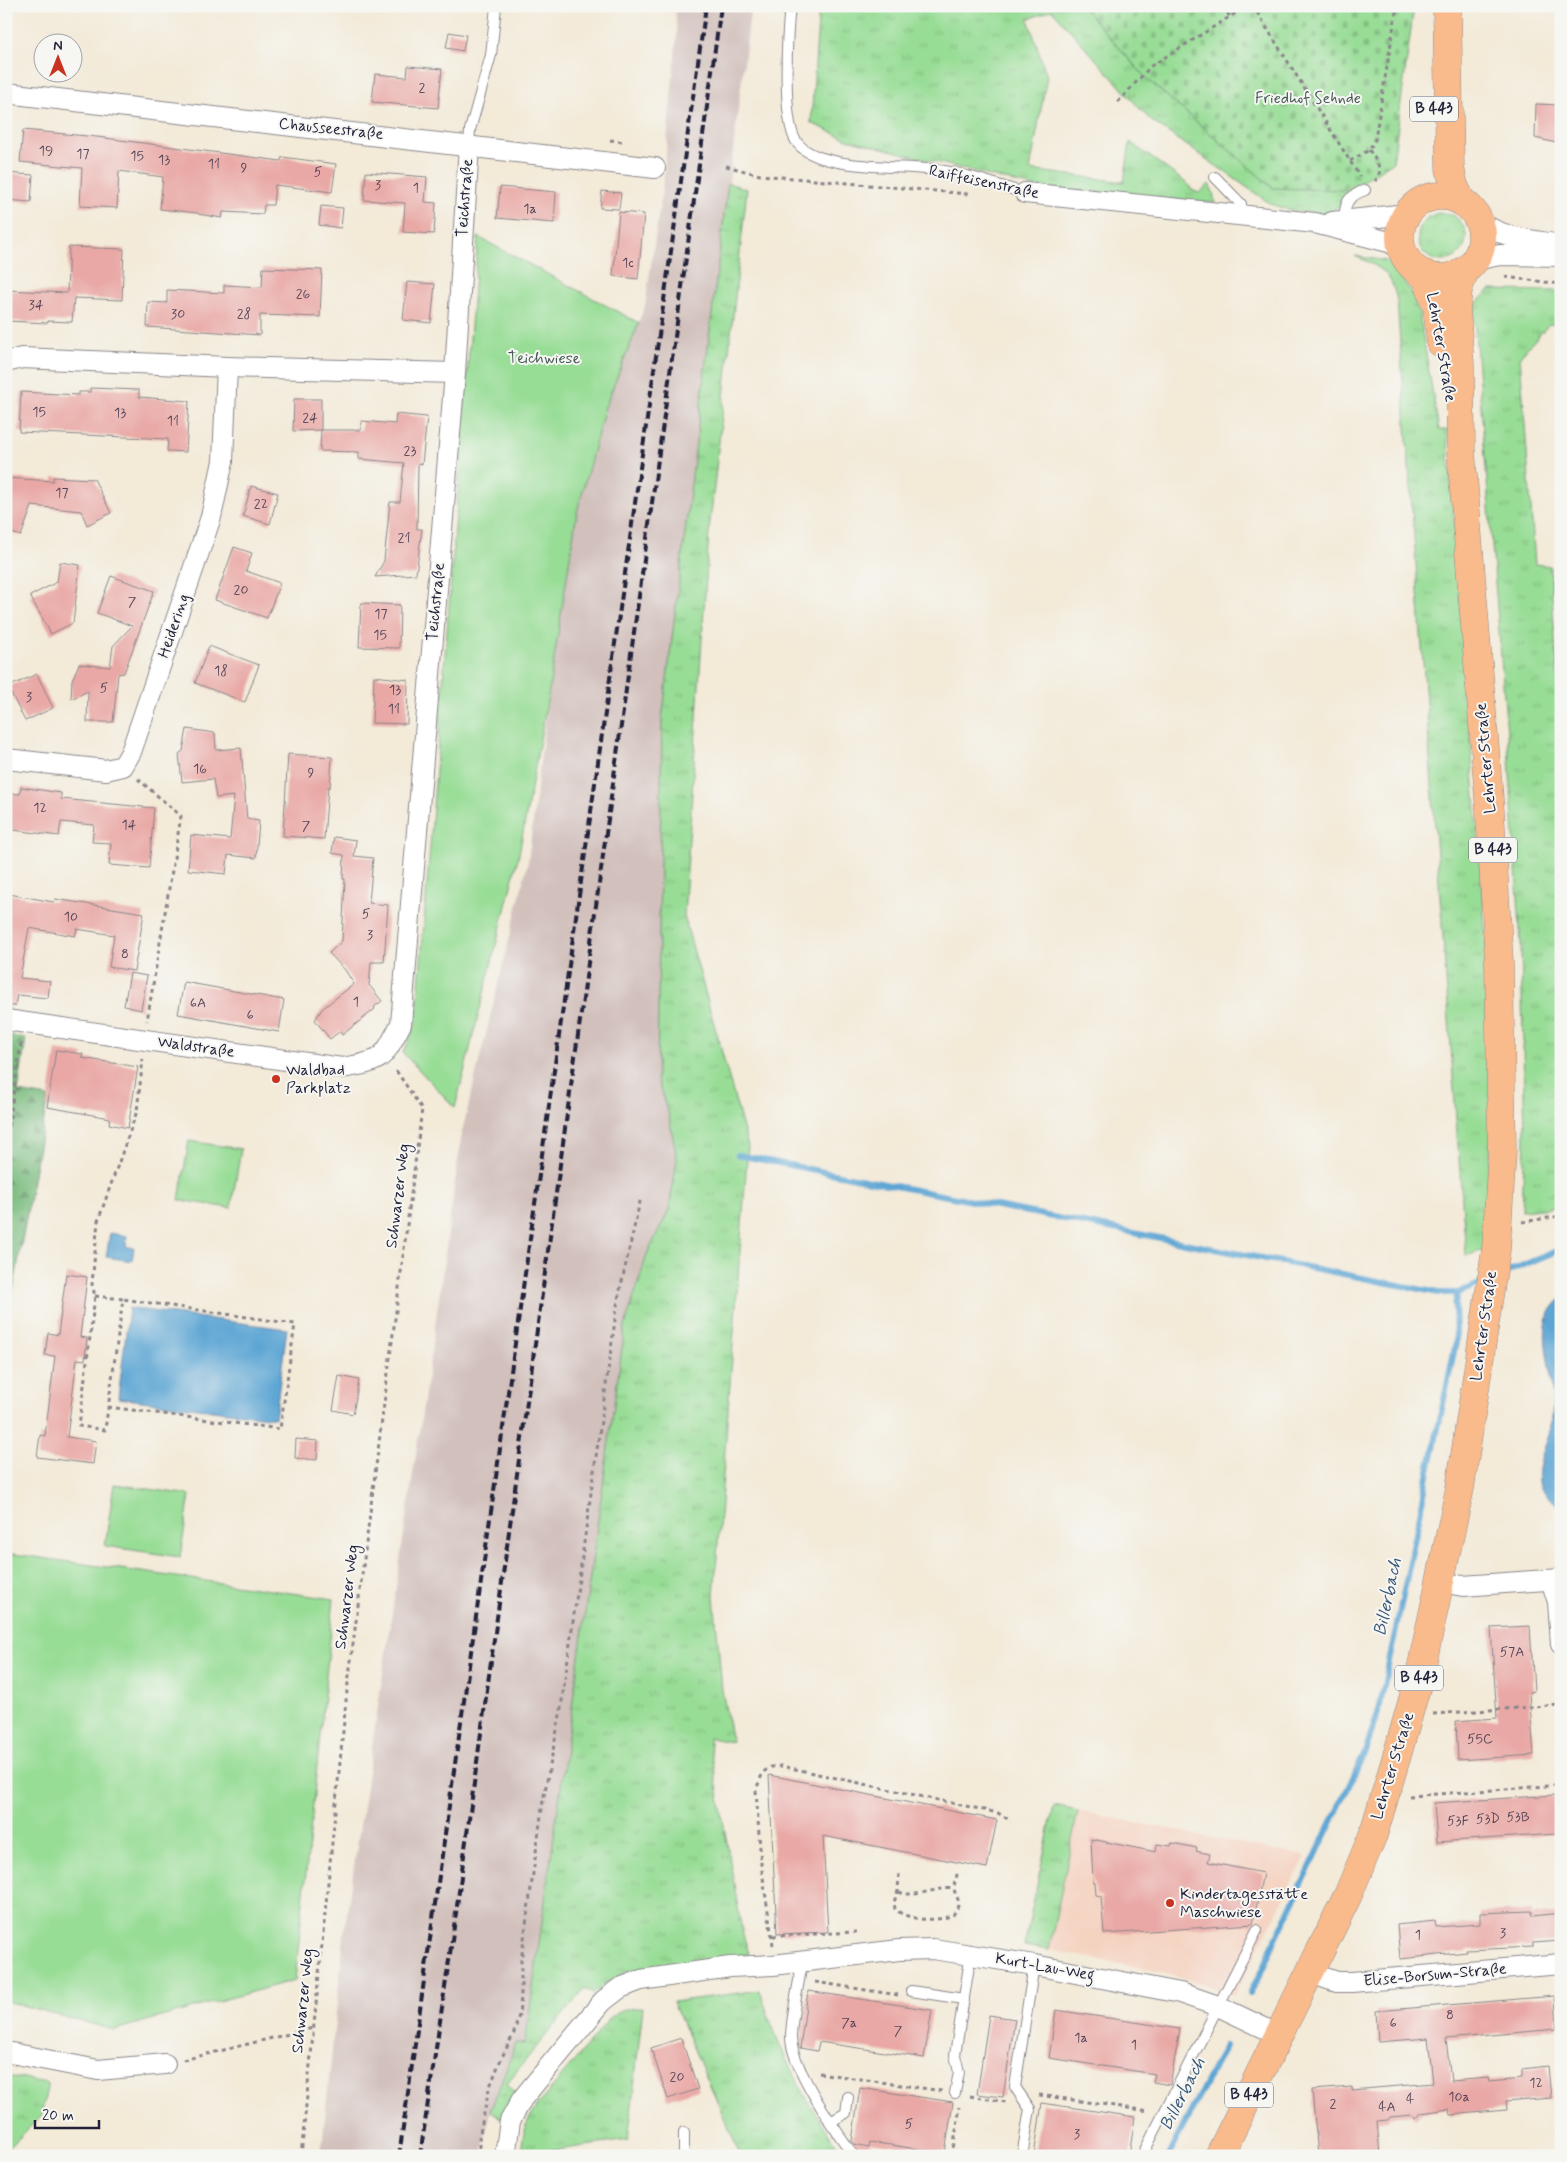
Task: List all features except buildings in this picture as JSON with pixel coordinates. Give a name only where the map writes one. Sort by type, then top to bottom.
[{"type":"main road","name":"B 443","points":[[1414,208],[1431,186],[1434,94],[1447,10]]},
{"type":"main road","name":"B 443","points":[[1447,10],[1450,168],[1454,186],[1471,211]]},
{"type":"main road","points":[[1442,196],[1471,211],[1482,234],[1481,248],[1470,265],[1452,276],[1438,278],[1424,274],[1407,260],[1402,249],[1400,237],[1402,225],[1414,208],[1442,196]]},
{"type":"main road","name":"Lehrter Straße","points":[[1219,2156],[1348,1895],[1373,1835],[1410,1709],[1460,1488],[1496,1250],[1502,1142],[1499,962],[1490,811],[1461,451],[1460,364],[1456,310],[1458,290],[1470,265]]},
{"type":"main road","name":"Lehrter Straße","points":[[1424,274],[1437,306],[1443,361],[1461,451]]},
{"type":"street","name":"Chausseestraße","points":[[6,93],[655,168]]},
{"type":"street","name":"Teichstraße","points":[[385,1055],[401,1024],[455,374],[469,145]]},
{"type":"street","name":"Raiffeisenstraße","points":[[1025,193],[1315,223],[1389,242],[1402,249]]},
{"type":"street","name":"Raiffeisenstraße","points":[[1315,223],[1344,221],[1414,208]]},
{"type":"street","points":[[1471,211],[1491,230],[1505,236],[1561,245]]},
{"type":"street","points":[[1470,265],[1500,255],[1561,256]]},
{"type":"street","points":[[6,362],[22,358],[455,374]]},
{"type":"street","name":"Heidering","points":[[122,766],[131,752],[210,518],[223,462],[227,367]]},
{"type":"street","points":[[6,759],[106,770],[122,766]]},
{"type":"street","name":"Waldstraße","points":[[16,1021],[342,1068],[368,1064],[385,1055]]},
{"type":"street","points":[[1440,1582],[1463,1586],[1556,1579],[1561,1644]]},
{"type":"street","name":"Kurt-Lau-Weg","points":[[505,2156],[510,2121],[522,2099],[603,2001],[620,1988],[641,1980],[730,1968],[773,1965],[801,1971],[899,1950],[933,1949],[971,1953],[1180,1993],[1218,2006],[1279,2035]]},
{"type":"street","name":"Elise-Borsum-Straße","points":[[1310,1973],[1330,1980],[1344,1982],[1561,1964]]},
{"type":"street","points":[[6,2052],[98,2070],[165,2064]]},
{"type":"lane","points":[[469,145],[470,130],[491,55],[496,6]]},
{"type":"lane","name":"Raiffeisenstraße","points":[[790,6],[786,77],[790,121],[796,142],[810,155],[830,162],[944,171],[1025,193]]},
{"type":"lane","points":[[1215,177],[1241,204],[1243,216]]},
{"type":"lane","points":[[1344,221],[1345,205],[1350,198],[1365,190]]},
{"type":"lane","points":[[1142,2156],[1257,1930]]},
{"type":"lane","points":[[958,2094],[959,2072],[955,2055],[971,1953]]},
{"type":"lane","points":[[1022,2156],[1030,2109],[1015,2087],[1034,1965]]},
{"type":"lane","points":[[801,1971],[792,2038],[794,2053],[801,2070],[830,2122],[854,2156]]},
{"type":"lane","points":[[911,1991],[964,1999]]},
{"type":"lane","points":[[830,2122],[846,2112],[848,2097]]},
{"type":"lane","points":[[684,2132],[684,2156]]},
{"type":"path","points":[[1224,6],[1230,17]]},
{"type":"path","points":[[1118,102],[1151,66],[1247,6]]},
{"type":"path","points":[[1253,6],[1350,161],[1365,190],[1380,176],[1380,169],[1369,150]]},
{"type":"path","points":[[1350,161],[1369,150],[1375,139],[1396,6]]},
{"type":"path","points":[[726,166],[760,175],[975,194]]},
{"type":"path","points":[[1505,277],[1561,284]]},
{"type":"path","points":[[122,766],[181,816],[144,1040],[136,1111],[98,1221],[92,1284],[95,1296],[79,1426],[105,1430],[122,1299]]},
{"type":"path","points":[[6,1142],[16,1021]]},
{"type":"path","name":"Schwarzer Weg","points":[[301,2156],[347,1692],[422,1109],[385,1055]]},
{"type":"path","points":[[479,2156],[480,2131],[490,2089],[501,2059],[514,2033],[519,2015],[521,1997],[520,1961],[542,1801],[560,1715],[618,1299],[641,1196]]},
{"type":"path","points":[[1499,1221],[1515,1223],[1561,1216]]},
{"type":"path","points":[[95,1296],[295,1324],[280,1428],[108,1407]]},
{"type":"path","points":[[1430,1714],[1561,1706]]},
{"type":"path","points":[[773,1965],[773,1936],[761,1864],[756,1790],[763,1772],[771,1767],[781,1766],[998,1813],[1011,1821]]},
{"type":"path","points":[[1403,1796],[1561,1785]]},
{"type":"path","points":[[899,1874],[898,1891],[894,1902],[895,1909],[899,1914],[915,1918],[942,1918],[956,1912],[959,1900],[954,1889],[958,1871]]},
{"type":"path","points":[[898,1891],[914,1895],[940,1888],[954,1889]]},
{"type":"path","points":[[773,1936],[856,1932]]},
{"type":"path","points":[[801,1971],[905,1996],[911,1991]]},
{"type":"path","points":[[165,2064],[313,2028]]},
{"type":"path","points":[[801,2070],[1009,2102],[1039,2094],[1163,2114]]},
{"type":"path","points":[[952,2156],[958,2094]]},
{"type":"shaded area","points":[[675,6],[751,6],[662,720],[657,1079],[669,1116],[677,1159],[669,1210],[647,1254],[625,1326],[525,2044],[516,2043],[490,2112],[482,2156],[321,2156],[345,1926],[432,1347],[462,1132],[528,862],[549,691],[577,512],[605,407],[645,306],[663,184],[677,34]]},
{"type":"shaded area","name":"Kindertagesstätte Maschwiese","points":[[1078,1811],[1305,1856],[1235,1996],[1205,1984],[1166,1973],[1049,1950]]},
{"type":"green space","points":[[819,6],[1082,6],[1145,77],[1273,188],[1348,190],[1338,206],[1328,212],[1302,212],[1271,204],[1150,120],[1052,10],[1028,19],[1047,76],[1030,170],[1124,182],[1130,142],[1189,185],[1192,190],[1199,193],[1209,184],[1215,203],[1033,187],[847,139],[811,123]]},
{"type":"green space","name":"Friedhof Sehnde","points":[[1082,6],[1414,6],[1393,162],[1348,190],[1273,188],[1145,77]]},
{"type":"green space","points":[[728,183],[747,189],[709,532],[684,916],[748,1146],[714,1596],[722,1690],[732,1742],[709,1738],[742,1931],[749,1954],[629,1971],[604,1984],[594,1994],[585,1988],[506,2084],[517,2095],[505,2120],[490,2112],[516,2043],[525,2044],[625,1326],[647,1254],[669,1210],[677,1159],[669,1116],[657,1079],[662,720]]},
{"type":"green space","points":[[1437,213],[1447,213],[1456,217],[1462,223],[1466,237],[1462,251],[1456,257],[1447,261],[1437,261],[1428,257],[1422,251],[1418,242],[1418,232],[1422,223],[1428,217]]},
{"type":"green space","name":"Teichwiese","points":[[478,237],[639,323],[605,407],[577,512],[549,691],[519,854],[455,1108],[403,1053],[416,1024]]},
{"type":"green space","points":[[1355,256],[1387,261],[1411,291],[1419,313],[1439,430],[1447,430],[1488,966],[1492,1129],[1484,1250],[1466,1256],[1397,301],[1392,283],[1384,272]]},
{"type":"green space","points":[[1490,290],[1561,291],[1561,324],[1549,324],[1520,356],[1535,564],[1550,566],[1561,723],[1561,1203],[1551,1208],[1522,1211],[1525,1138],[1521,945],[1509,758],[1473,306]]},
{"type":"green space","points":[[6,1035],[26,1038],[18,1092],[48,1097],[6,1330]]},
{"type":"green space","points":[[189,1141],[241,1149],[231,1208],[179,1200]]},
{"type":"green space","points":[[114,1484],[190,1495],[180,1557],[105,1546]]},
{"type":"green space","points":[[6,1553],[334,1599],[295,1980],[114,2030],[6,2001]]},
{"type":"green space","points":[[1054,1806],[1078,1811],[1049,1950],[1024,1946]]},
{"type":"green space","points":[[760,1990],[776,2036],[795,2077],[845,2156],[741,2156],[673,2002]]},
{"type":"green space","points":[[643,2007],[628,2140],[521,2155],[523,2137],[528,2121],[536,2107],[610,2018],[625,2010]]},
{"type":"green space","points":[[6,2076],[48,2083],[41,2116],[9,2148],[6,2148]]},
{"type":"water","points":[[110,1233],[127,1236],[126,1246],[134,1248],[132,1261],[106,1257]]},
{"type":"water","points":[[1561,1299],[1561,1505],[1558,1505],[1541,1489],[1539,1467],[1550,1432],[1553,1402],[1546,1330],[1553,1308]]},
{"type":"water","points":[[129,1308],[287,1329],[275,1418],[118,1398]]},
{"type":"waterway","points":[[738,1155],[1439,1293],[1458,1293],[1484,1282]]},
{"type":"waterway","name":"Billerbach","points":[[1500,1275],[1561,1249]]},
{"type":"waterway","name":"Billerbach","points":[[1250,1994],[1364,1754],[1379,1710],[1456,1342],[1455,1304],[1458,1293]]},
{"type":"waterway","name":"Billerbach","points":[[1168,2156],[1225,2046]]},
{"type":"railway","points":[[399,2156],[706,6]]},
{"type":"railway","points":[[420,2156],[456,1913],[721,6]]},
{"type":"place","name":"Waldbad Parkplatz","points":[[276,1079]]},
{"type":"place","name":"Kindertagesstätte Maschwiese","points":[[1170,1903]]}]
